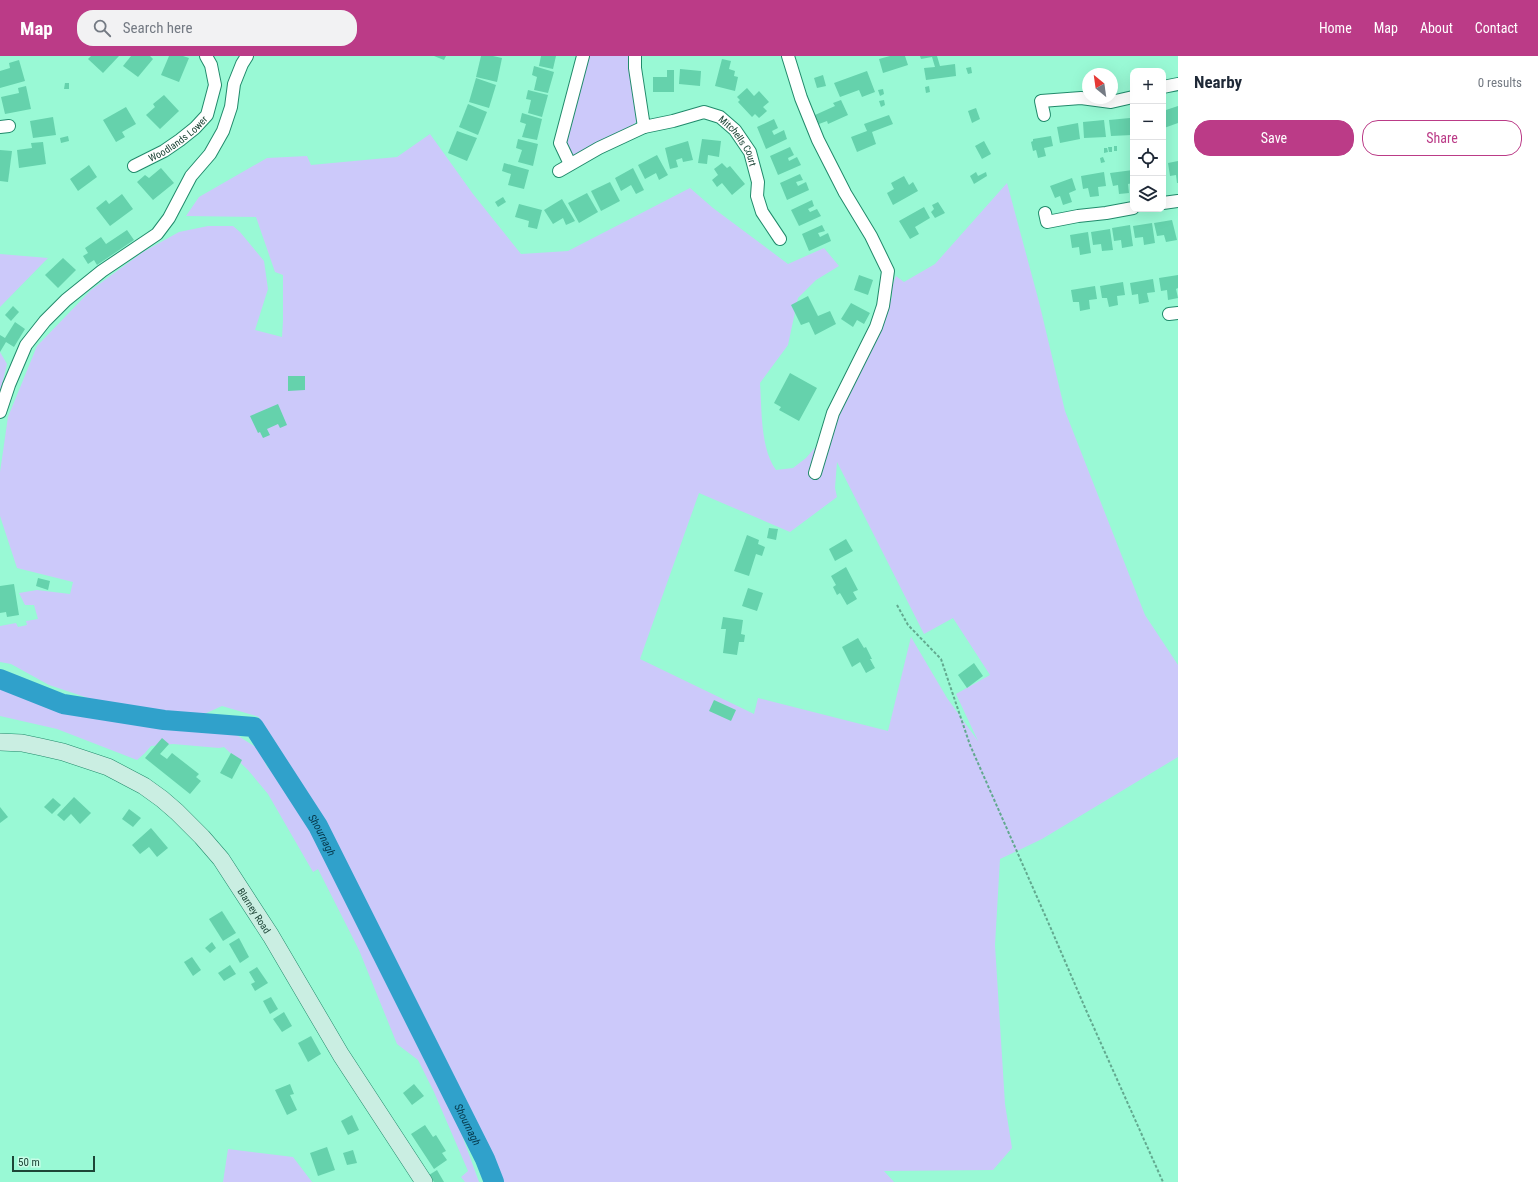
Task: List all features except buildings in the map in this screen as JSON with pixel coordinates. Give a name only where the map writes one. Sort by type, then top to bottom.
[{"type":"main road","name":"Blarney Road","points":[[0,742],[22,743],[63,752],[108,767],[144,786],[178,812],[221,859],[267,930],[341,1055],[424,1182]]},
{"type":"street","name":"Woodlands Lower","points":[[134,166],[164,151],[195,128],[207,115],[215,85],[211,65],[206,56]]},
{"type":"street","points":[[0,412],[9,385],[26,345],[44,321],[66,300],[102,271],[157,234],[169,218],[192,176],[210,154],[223,131],[231,107],[234,84],[247,56]]},
{"type":"street","points":[[570,164],[560,143],[583,56]]},
{"type":"street","points":[[635,56],[635,68],[644,127]]},
{"type":"street","points":[[788,56],[801,98],[818,140],[845,193],[871,236],[888,271],[883,306],[876,327],[833,413],[815,473]]},
{"type":"street","points":[[215,85],[234,84]]},
{"type":"street","points":[[1166,86],[1178,84]]},
{"type":"street","points":[[1044,115],[1041,101],[1081,98],[1111,102],[1130,98]]},
{"type":"street","name":"Mitchells Court","points":[[559,171],[599,148],[644,127],[673,121],[704,112],[720,118],[734,130],[750,152],[758,182],[757,196],[762,212],[780,239]]},
{"type":"street","points":[[1166,202],[1178,200]]},
{"type":"street","points":[[1045,214],[1047,222],[1130,209]]},
{"type":"path","points":[[897,606],[908,625],[940,659],[970,745],[1163,1182]]},
{"type":"shaded area","points":[[588,56],[628,56],[636,122],[628,131],[573,157],[565,149]]},
{"type":"shaded area","points":[[430,134],[473,194],[521,254],[568,251],[690,188],[713,208],[788,264],[824,248],[839,266],[816,280],[798,298],[788,345],[760,383],[764,440],[771,461],[776,470],[793,468],[806,458],[832,428],[855,378],[883,325],[892,296],[892,286],[896,276],[904,282],[935,264],[1007,183],[1039,302],[1065,411],[1145,615],[1178,665],[1178,757],[1042,839],[1000,859],[995,945],[1005,1104],[1012,1148],[993,1170],[884,1171],[894,1182],[499,1182],[457,1089],[441,1077],[479,1182],[465,1182],[461,1177],[468,1171],[434,1092],[418,1060],[397,1044],[359,950],[318,869],[313,872],[268,794],[248,770],[224,747],[219,748],[173,744],[151,746],[137,760],[57,729],[0,716],[0,685],[64,709],[121,719],[187,726],[235,734],[259,749],[268,769],[259,717],[222,706],[202,715],[151,710],[91,699],[49,685],[11,664],[0,662],[0,626],[16,623],[18,627],[27,625],[26,621],[38,619],[34,605],[25,605],[19,593],[37,590],[70,594],[73,582],[17,568],[0,516],[0,472],[8,417],[37,346],[91,290],[143,252],[179,232],[208,226],[233,226],[240,232],[264,261],[268,289],[255,330],[282,337],[283,275],[275,272],[256,217],[186,216],[199,197],[267,158],[307,156],[311,165],[397,157]],"holes":[[[837,462],[924,634],[953,618],[990,675],[956,694],[978,741],[947,698],[911,637],[888,731],[758,698],[754,714],[640,659],[699,493],[790,532],[837,497],[835,488]]]},
{"type":"shaded area","points":[[0,254],[48,258],[0,307]]},
{"type":"shaded area","points":[[0,352],[7,364],[0,393]]},
{"type":"shaded area","points":[[228,1149],[293,1157],[312,1182],[223,1182]]},
{"type":"waterway","name":"Shournagh","points":[[0,679],[63,704],[164,720],[254,727],[318,826],[485,1159],[494,1182]]}]
